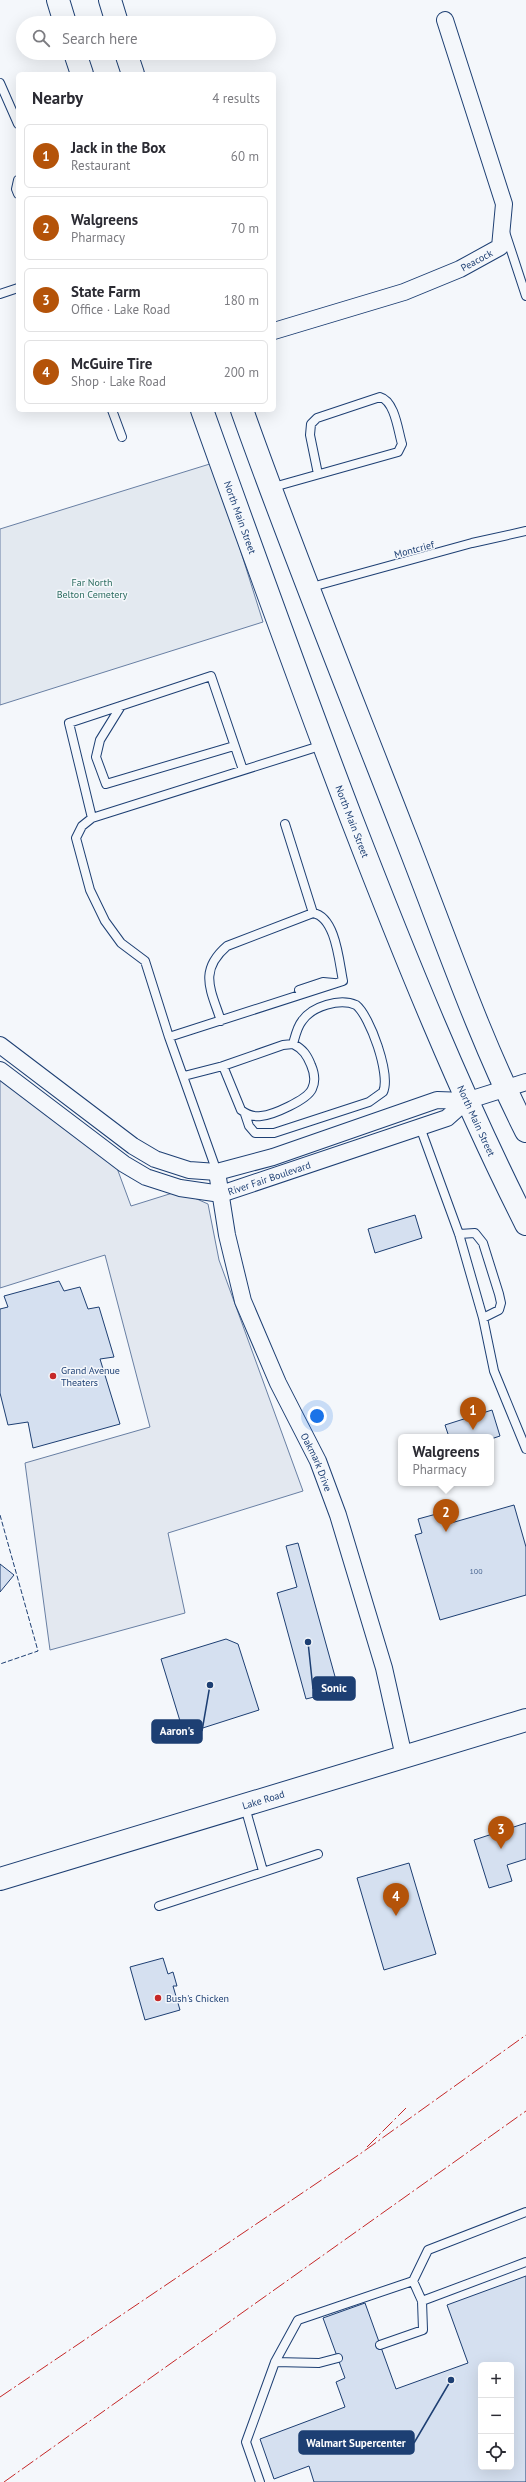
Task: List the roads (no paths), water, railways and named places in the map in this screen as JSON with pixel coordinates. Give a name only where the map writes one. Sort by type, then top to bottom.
[{"type":"main road","points":[[58,0],[64,16]]},
{"type":"main road","points":[[110,0],[115,16]]},
{"type":"main road","points":[[77,60],[81,72]]},
{"type":"main road","points":[[128,60],[132,72]]},
{"type":"main road","name":"North Main Street","points":[[203,412],[267,597],[390,919],[466,1101],[526,1224]]},
{"type":"main road","points":[[243,412],[308,588],[505,1089],[526,1131]]},
{"type":"main road","name":"Lake Road","points":[[0,1879],[526,1720]]},
{"type":"street","name":"Peacock","points":[[276,330],[404,292],[460,269],[500,247],[504,204],[445,20]]},
{"type":"street","name":"River Fair Boulevard","points":[[0,1045],[144,1153],[155,1159],[189,1170],[217,1172],[273,1157],[437,1100],[466,1101],[526,1082]]},
{"type":"street","name":"River Fair Boulevard","points":[[0,1070],[124,1164],[146,1177],[180,1188],[221,1194],[447,1118],[466,1101]]},
{"type":"street","name":"Oakmark Drive","points":[[217,1172],[227,1235],[244,1301],[278,1383],[318,1461],[338,1516],[384,1668],[404,1757]]},
{"type":"lane","points":[[0,83],[16,119]]},
{"type":"lane","points":[[502,222],[526,296]]},
{"type":"lane","points":[[0,294],[16,289]]},
{"type":"lane","points":[[270,488],[398,452],[402,444],[390,404],[385,398],[380,397],[317,418],[311,424],[310,435],[318,474]]},
{"type":"lane","points":[[113,412],[122,437]]},
{"type":"lane","name":"Montcrief","points":[[308,588],[472,543],[526,531]]},
{"type":"lane","points":[[92,818],[69,723],[211,676],[243,770]]},
{"type":"lane","points":[[121,706],[100,740],[96,757],[106,784],[234,746]]},
{"type":"lane","points":[[217,1172],[184,1076],[168,1037],[145,961],[121,943],[105,921],[90,890],[76,838],[82,826],[92,818],[324,745]]},
{"type":"lane","points":[[285,824],[313,913]]},
{"type":"lane","points":[[168,1037],[221,1021],[256,1010],[343,981],[336,946],[326,920],[320,914],[313,913],[227,946],[215,957],[210,964],[209,983],[221,1021]]},
{"type":"lane","points":[[222,1066],[234,1099],[245,1114],[249,1126],[255,1133],[274,1133],[369,1102],[383,1092],[386,1076],[368,1023],[356,1005],[340,1002],[308,1014],[299,1026],[293,1044]]},
{"type":"lane","points":[[184,1076],[222,1066],[283,1045],[293,1044],[308,1058],[314,1073],[312,1089],[300,1101],[268,1114],[260,1116],[245,1114]]},
{"type":"lane","points":[[420,1127],[459,1234],[483,1318],[494,1371],[526,1449]]},
{"type":"lane","points":[[459,1234],[475,1233],[483,1243],[497,1288],[501,1302],[499,1310],[483,1318]]},
{"type":"lane","points":[[244,1805],[263,1872]]},
{"type":"lane","points":[[159,1906],[318,1854]]},
{"type":"lane","points":[[260,2482],[246,2442],[275,2362],[298,2320],[413,2281],[428,2250],[526,2212]]},
{"type":"lane","points":[[422,2301],[526,2262]]},
{"type":"lane","points":[[380,2345],[423,2330],[422,2301],[413,2281]]},
{"type":"lane","points":[[275,2362],[319,2363],[338,2358]]},
{"type":"place","name":"Grand Avenue Theaters","points":[[53,1376]]},
{"type":"place","name":"Jack in the Box","points":[[473,1430]]},
{"type":"place","name":"Walgreens","points":[[446,1532]]},
{"type":"place","name":"Sonic","points":[[308,1642]]},
{"type":"place","name":"Aaron's","points":[[210,1685]]},
{"type":"place","name":"State Farm","points":[[501,1849]]},
{"type":"place","name":"McGuire Tire","points":[[396,1916]]},
{"type":"place","name":"Bush's Chicken","points":[[158,1998]]},
{"type":"place","name":"Walmart Supercenter","points":[[451,2380]]},
{"type":"park label","name":"Far North Belton Cemetery","points":[[92,588]]}]
